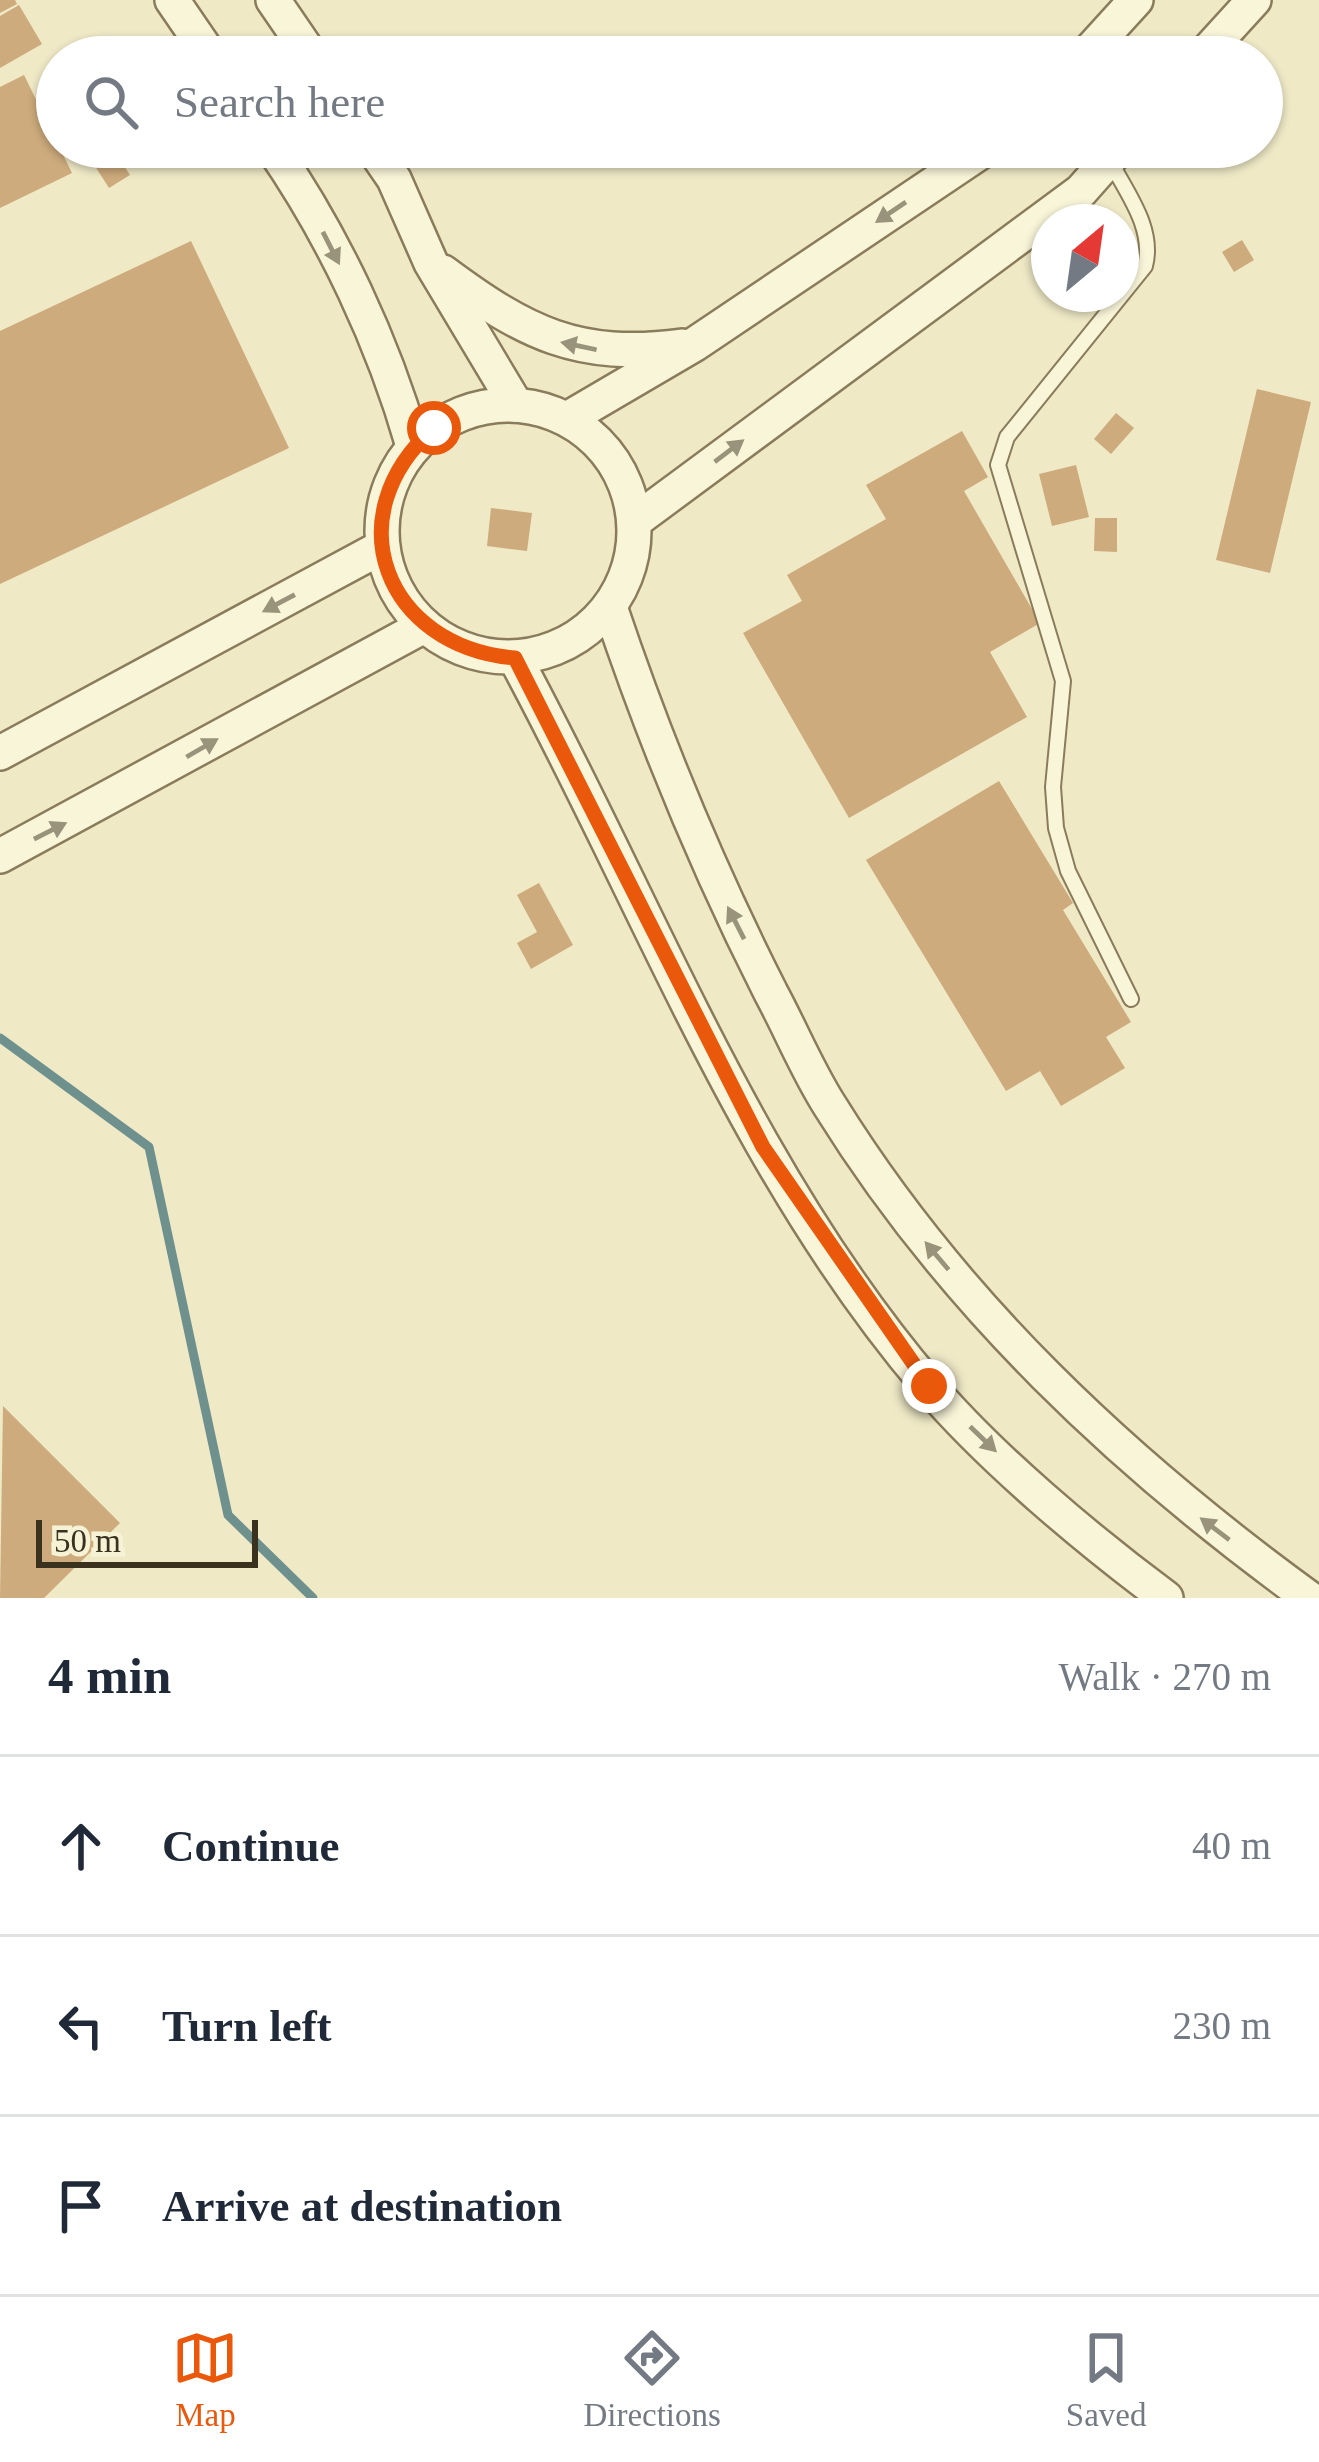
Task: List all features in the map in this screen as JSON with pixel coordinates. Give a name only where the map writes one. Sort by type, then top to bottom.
[{"type":"street","points":[[172,0],[197,36]]},
{"type":"street","points":[[273,0],[298,36]]},
{"type":"street","points":[[1103,36],[1136,0]]},
{"type":"street","points":[[1221,36],[1254,0]]},
{"type":"street","points":[[286,168],[391,369],[413,446]]},
{"type":"street","points":[[386,168],[431,263],[516,405]]},
{"type":"street","points":[[567,419],[695,344],[957,168]]},
{"type":"street","points":[[635,520],[1081,191],[1102,168]]},
{"type":"street","points":[[431,263],[494,308],[555,340],[616,351],[695,344]]},
{"type":"street","points":[[516,405],[567,419],[614,461],[635,520],[634,551],[610,607],[585,633],[552,651],[515,658],[467,650],[424,626],[404,604],[382,547],[387,493],[413,446],[460,414],[516,405]]},
{"type":"street","points":[[0,753],[382,547]]},
{"type":"street","points":[[610,607],[654,735],[711,874],[829,1105],[929,1247],[1078,1410],[1209,1525],[1309,1598]]},
{"type":"street","points":[[0,856],[100,806],[424,626]]},
{"type":"street","points":[[515,658],[712,1052],[763,1147],[839,1263],[929,1386],[1052,1504],[1166,1598]]},
{"type":"lane","points":[[1121,168],[1144,226],[1149,250],[1145,266],[1007,437],[998,465],[1063,681],[1053,787],[1056,828],[1068,872],[1131,1000]]},
{"type":"building","points":[[0,0],[15,0],[17,4],[0,13]]},
{"type":"building","points":[[19,5],[37,36],[36,47],[0,68],[0,16]]},
{"type":"building","points":[[24,75],[36,100],[36,168],[70,168],[72,173],[0,208],[0,87]]},
{"type":"building","points":[[96,168],[126,168],[130,175],[109,188]]},
{"type":"building","points":[[1242,240],[1254,260],[1234,272],[1222,252]]},
{"type":"building","points":[[191,241],[289,448],[0,584],[0,331]]},
{"type":"building","points":[[1257,389],[1311,402],[1270,573],[1216,560]]},
{"type":"building","points":[[1116,413],[1134,428],[1111,454],[1094,439]]},
{"type":"building","points":[[962,431],[988,477],[964,491],[1040,623],[990,652],[1027,717],[849,818],[743,633],[802,601],[787,575],[886,519],[866,485]]},
{"type":"building","points":[[1076,465],[1089,517],[1052,526],[1039,474]]},
{"type":"building","points":[[491,508],[532,513],[527,551],[487,546]]},
{"type":"building","points":[[1095,518],[1117,518],[1117,552],[1094,551]]},
{"type":"building","points":[[999,781],[1073,903],[1063,910],[1131,1022],[1106,1037],[1125,1068],[1061,1106],[1040,1071],[1006,1091],[866,860]]},
{"type":"building","points":[[539,883],[573,945],[531,969],[517,943],[537,932],[517,895]]},
{"type":"building","points":[[3,1406],[120,1523],[44,1598],[0,1598]]},
{"type":"waterway","points":[[0,1038],[149,1147],[228,1515],[313,1598]]},
{"type":"route","points":[[434,428],[397,468],[387,493],[381,520],[390,577],[404,604],[424,626],[451,644],[482,656],[515,658],[763,1147],[839,1263],[929,1386]]}]
